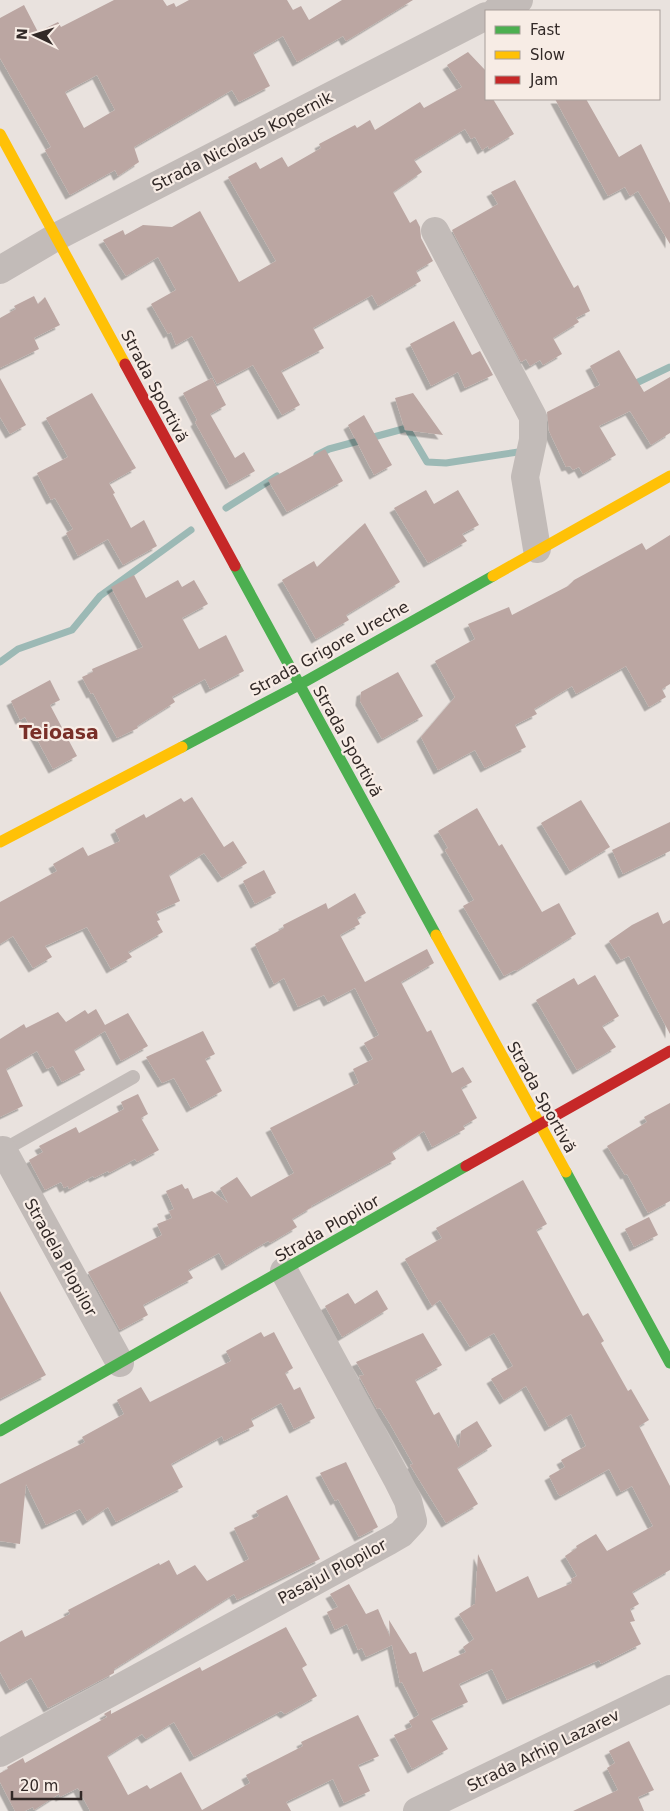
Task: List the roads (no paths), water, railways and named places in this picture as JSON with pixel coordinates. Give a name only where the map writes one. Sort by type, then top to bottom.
[{"type":"street","points":[[498,10],[519,0]]},
{"type":"street","name":"Strada Nicolaus Kopernik","points":[[0,270],[56,237],[485,17]]},
{"type":"street","name":"Strada Sportivă","points":[[0,134],[539,1126],[602,1236],[670,1362]]},
{"type":"street","points":[[435,231],[533,418],[533,440],[525,477],[537,549]]},
{"type":"street","name":"Strada Grigore Ureche","points":[[0,842],[299,685],[537,549],[670,476]]},
{"type":"street","name":"Strada Plopilor","points":[[0,1431],[670,1052]]},
{"type":"street","name":"Stradela Plopilor","points":[[1,1151],[120,1363]]},
{"type":"street","name":"Pasajul Plopilor","points":[[0,1753],[402,1534],[413,1521],[408,1501],[397,1479],[284,1271]]},
{"type":"street","name":"Strada Arhip Lazarev","points":[[417,1811],[670,1689]]},
{"type":"lane","name":"Stradela Plopilor","points":[[1,1151],[133,1077]]},
{"type":"waterway","points":[[630,386],[670,367]]},
{"type":"waterway","points":[[317,455],[329,449],[407,428],[427,462],[446,463],[525,451]]},
{"type":"waterway","points":[[226,508],[277,476]]},
{"type":"waterway","points":[[0,662],[18,649],[72,630],[100,596],[191,530]]},
{"type":"district","name":"Teioasa","points":[[59,732]]}]
